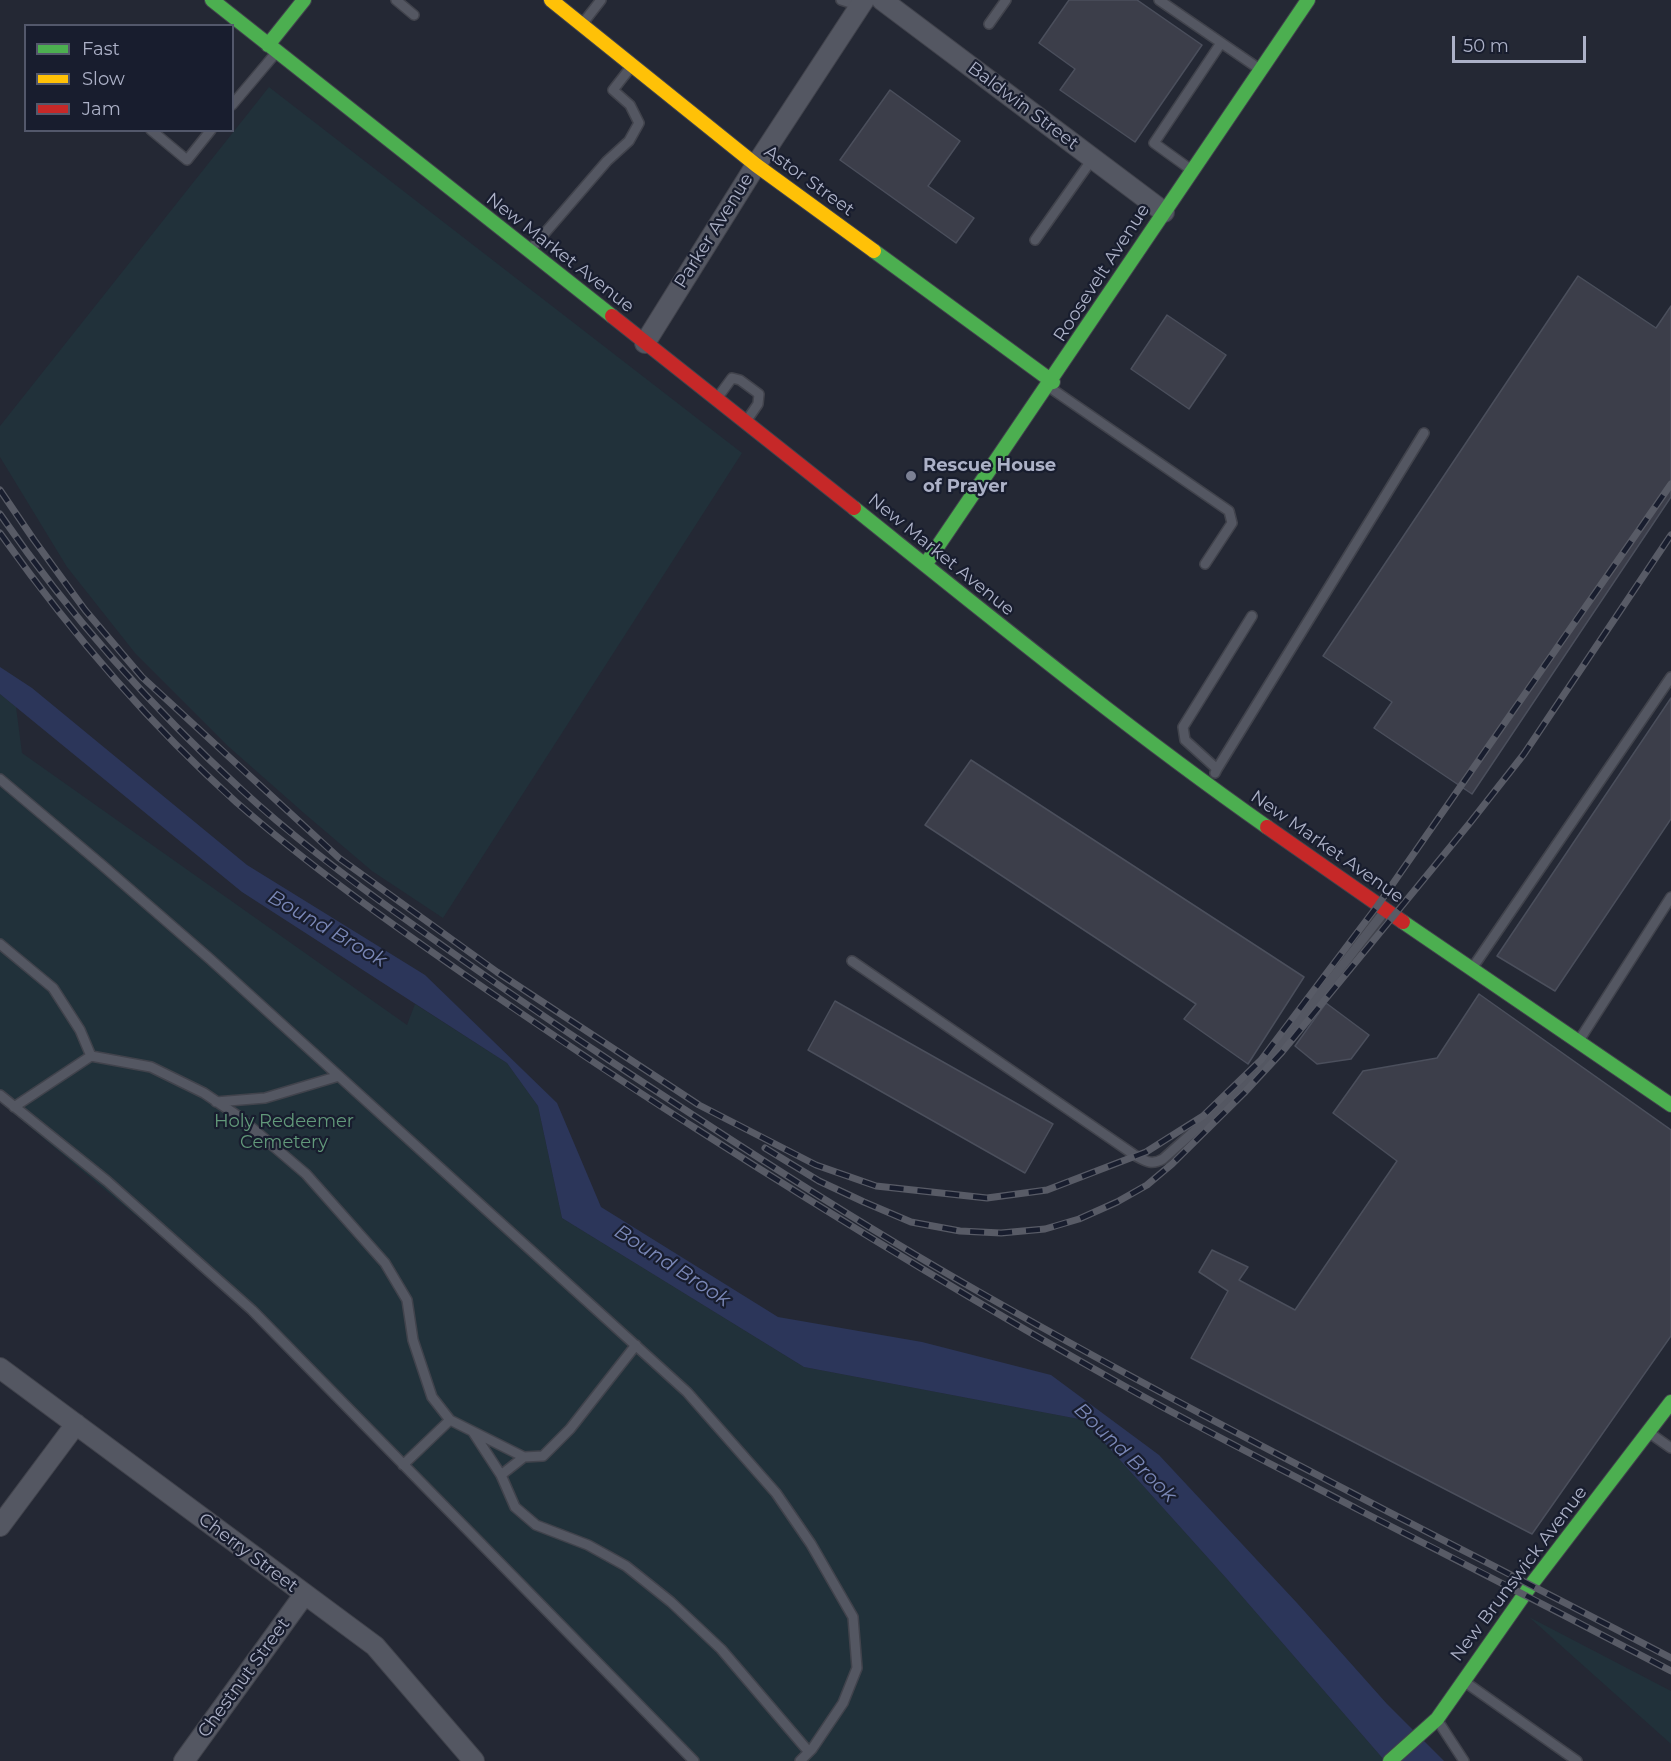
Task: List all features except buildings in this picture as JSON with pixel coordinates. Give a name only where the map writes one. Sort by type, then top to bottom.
[{"type":"main road","name":"New Market Avenue","points":[[212,0],[1062,675],[1207,785],[1385,910],[1671,1105]]},
{"type":"main road","points":[[272,49],[304,0]]},
{"type":"main road","name":"Astor Street","points":[[551,0],[756,165],[1051,385]]},
{"type":"main road","name":"Roosevelt Avenue","points":[[926,565],[1051,385],[1302,2]]},
{"type":"main road","name":"New Brunswick Avenue","points":[[1389,1761],[1437,1719],[1531,1585],[1671,1402]]},
{"type":"street","name":"Baldwin Street","points":[[882,0],[1164,212]]},
{"type":"street","name":"Parker Avenue","points":[[645,343],[756,165],[862,3]]},
{"type":"street","name":"Cherry Street","points":[[0,1368],[375,1646],[474,1761]]},
{"type":"street","points":[[0,1526],[76,1424]]},
{"type":"street","name":"Chestnut Street","points":[[184,1761],[304,1595]]},
{"type":"lane","points":[[396,0],[414,15]]},
{"type":"lane","points":[[581,25],[601,0]]},
{"type":"lane","points":[[841,0],[862,3]]},
{"type":"lane","points":[[989,24],[1006,0]]},
{"type":"lane","points":[[1159,0],[1260,69]]},
{"type":"lane","points":[[1192,170],[1154,143],[1221,43]]},
{"type":"lane","points":[[234,102],[272,49]]},
{"type":"lane","points":[[529,251],[607,161],[630,141],[639,123],[630,105],[613,90],[632,65]]},
{"type":"lane","points":[[153,132],[187,160],[209,132]]},
{"type":"lane","points":[[1035,240],[1093,158]]},
{"type":"lane","points":[[717,399],[732,378],[740,380],[759,394],[758,404],[746,422]]},
{"type":"lane","points":[[1051,385],[1229,511],[1232,523],[1205,564]]},
{"type":"lane","points":[[1207,785],[1424,434]]},
{"type":"lane","points":[[1217,768],[1185,740],[1183,727],[1252,616]]},
{"type":"lane","points":[[1472,969],[1671,677]]},
{"type":"lane","points":[[0,779],[156,912],[687,1392],[776,1493],[811,1544],[853,1617],[857,1668],[843,1703],[809,1752],[800,1761]]},
{"type":"lane","points":[[1579,1041],[1671,897]]},
{"type":"lane","points":[[852,961],[1126,1149],[1148,1163],[1154,1164],[1163,1159],[1258,1074],[1385,910]]},
{"type":"lane","points":[[0,944],[53,988],[80,1030],[91,1056]]},
{"type":"lane","points":[[14,1107],[91,1056],[151,1067],[204,1094],[238,1116],[306,1174],[385,1263],[407,1300],[413,1340],[432,1397],[450,1420],[524,1457],[543,1456],[570,1429],[636,1346]]},
{"type":"lane","points":[[216,1102],[265,1098],[339,1076]]},
{"type":"lane","points":[[0,1095],[107,1181],[252,1310],[694,1761]]},
{"type":"lane","points":[[403,1465],[450,1420]]},
{"type":"lane","points":[[472,1431],[501,1475],[516,1507],[536,1525],[588,1545],[626,1566],[671,1602],[721,1649],[809,1752]]},
{"type":"lane","points":[[1649,1433],[1671,1448]]},
{"type":"lane","points":[[501,1475],[524,1457]]},
{"type":"lane","points":[[1463,1681],[1577,1761]]},
{"type":"lane","points":[[1437,1719],[1464,1761]]},
{"type":"green space","points":[[269,87],[742,453],[443,918],[372,871],[305,814],[229,747],[135,653],[67,567],[0,457],[0,426]]},
{"type":"green space","name":"Holy Redeemer Cemetery","points":[[0,694],[16,707],[22,753],[407,1025],[415,1004],[507,1063],[538,1106],[562,1218],[804,1367],[1084,1420],[1227,1579],[1385,1761],[693,1761],[250,1311],[0,1102]]},
{"type":"green space","points":[[1529,1617],[1671,1691],[1671,1744]]},
{"type":"water","name":"Bound Brook","points":[[0,667],[32,688],[247,865],[425,975],[557,1103],[601,1207],[778,1317],[922,1342],[1051,1375],[1159,1455],[1297,1603],[1387,1704],[1444,1761],[1385,1761],[1227,1579],[1084,1420],[804,1367],[562,1218],[538,1106],[507,1063],[242,892],[0,694]]},
{"type":"railway","points":[[0,490],[85,610],[142,677],[339,858],[497,972],[699,1105],[816,1165],[876,1186],[987,1198],[1047,1190],[1146,1152],[1203,1116],[1261,1060],[1378,905],[1671,484]]},
{"type":"railway","points":[[0,514],[55,589],[114,660],[176,727],[243,791],[304,844],[347,877],[539,1013],[796,1182],[981,1293],[1238,1433],[1671,1658]]},
{"type":"railway","points":[[0,533],[53,605],[110,674],[171,740],[236,802],[348,891],[522,1014],[637,1091],[801,1195],[1071,1356],[1214,1434],[1671,1671]]},
{"type":"railway","points":[[765,1148],[819,1181],[864,1202],[911,1222],[960,1231],[1001,1233],[1045,1229],[1079,1219],[1147,1185],[1172,1164],[1282,1052],[1469,824],[1524,754],[1671,535]]},
{"type":"traffic: fast","points":[[212,0],[612,316]]},
{"type":"traffic: fast","points":[[268,45],[304,0]]},
{"type":"traffic: fast","points":[[925,565],[1308,0]]},
{"type":"traffic: fast","points":[[874,251],[1053,382]]},
{"type":"traffic: fast","points":[[854,508],[1110,711],[1267,827]]},
{"type":"traffic: fast","points":[[1403,922],[1671,1105]]},
{"type":"traffic: fast","points":[[1390,1761],[1437,1719],[1531,1585],[1671,1402]]},
{"type":"traffic: slow","points":[[551,0],[756,165],[874,251]]},
{"type":"traffic: jam","points":[[612,316],[854,508]]},
{"type":"traffic: jam","points":[[1267,827],[1403,922]]},
{"type":"place","name":"Rescue House of Prayer","points":[[911,476]]}]
